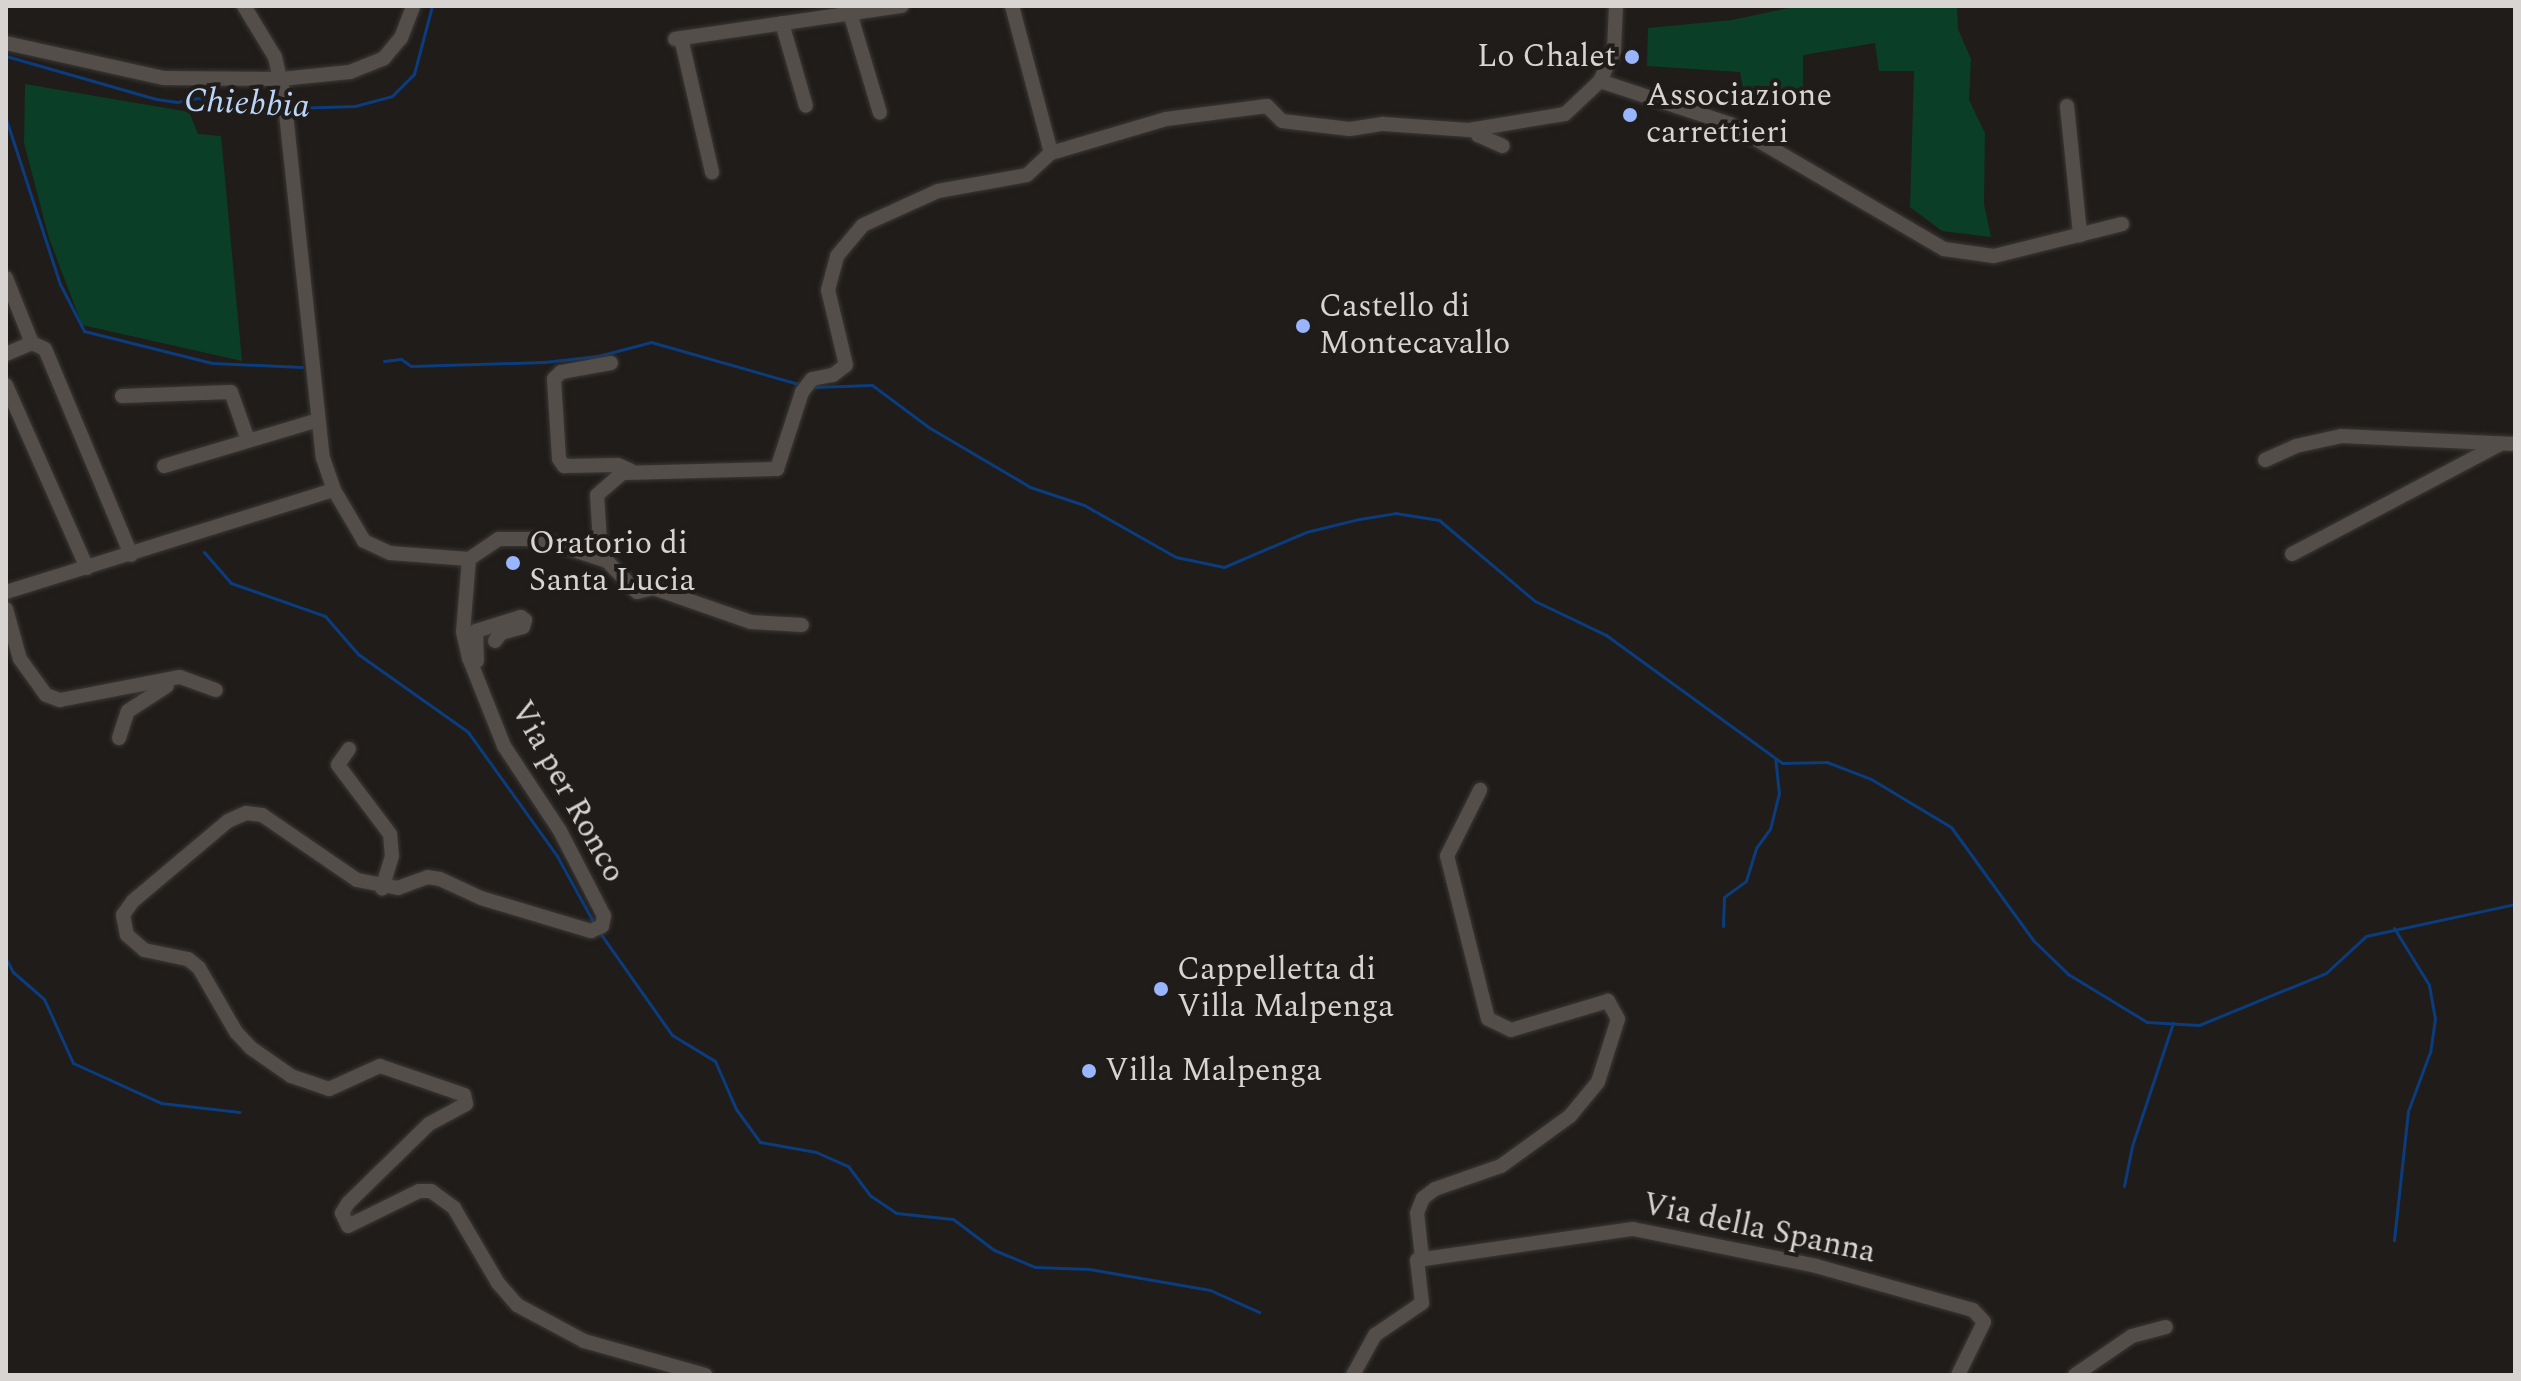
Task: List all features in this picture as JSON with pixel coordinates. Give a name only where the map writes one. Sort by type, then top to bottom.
[{"type":"street","points":[[244,6],[275,57],[284,95],[315,421],[334,490],[364,541],[376,548],[469,559],[493,542],[518,538],[561,544],[601,558],[637,592],[665,591],[751,622],[802,625]]},
{"type":"street","points":[[6,43],[164,78],[281,79],[350,72],[384,58],[401,38],[413,6]]},
{"type":"street","points":[[712,172],[678,39],[902,6]]},
{"type":"street","points":[[1012,6],[1051,153]]},
{"type":"street","points":[[611,363],[561,372],[554,379],[559,459],[564,466],[618,465],[630,470],[772,472],[779,465],[806,386],[846,365],[828,290],[837,256],[863,225],[938,191],[1027,175],[1051,153],[1166,119],[1267,106],[1282,121],[1293,124],[1475,129],[1565,114],[1600,81],[1614,51],[1616,6]]},
{"type":"street","points":[[850,13],[880,113]]},
{"type":"street","points":[[782,23],[806,106]]},
{"type":"street","points":[[1600,81],[1730,124],[1944,249],[1994,256],[2122,224]]},
{"type":"street","points":[[2067,106],[2080,235]]},
{"type":"street","points":[[1475,129],[1478,135],[1503,146]]},
{"type":"street","points":[[6,278],[32,343],[45,349],[131,555]]},
{"type":"street","points":[[6,354],[32,343]]},
{"type":"street","points":[[6,385],[87,568]]},
{"type":"street","points":[[122,396],[231,392],[248,440]]},
{"type":"street","points":[[164,466],[315,421]]},
{"type":"street","points":[[2265,460],[2296,446],[2341,436],[2508,444]]},
{"type":"street","points":[[2292,554],[2508,444]]},
{"type":"street","points":[[601,558],[597,495],[630,470]]},
{"type":"street","points":[[6,592],[334,490]]},
{"type":"street","name":"Via per Ronco","points":[[382,888],[440,879],[481,898],[597,928],[604,916],[560,831],[504,746],[479,687],[463,632],[469,559]]},
{"type":"street","points":[[6,609],[20,659],[46,695],[60,700],[194,678],[216,690]]},
{"type":"street","points":[[479,687],[484,682],[476,631],[521,617],[525,620],[523,627],[501,633],[495,641]]},
{"type":"street","points":[[119,738],[128,711],[165,689],[168,682]]},
{"type":"street","points":[[349,749],[338,765],[390,834],[392,856],[382,888],[337,870],[262,815],[246,813],[228,821],[123,915],[133,943],[188,959],[199,968],[251,1048],[291,1076],[329,1089],[380,1066],[432,1080],[464,1095],[466,1104],[429,1124],[348,1203],[342,1213],[348,1226],[419,1191],[431,1191],[454,1208],[517,1305],[584,1341],[705,1375]]},
{"type":"street","points":[[1353,1375],[1375,1335],[1422,1303],[1416,1269],[1422,1258],[1417,1213],[1423,1198],[1435,1189],[1501,1166],[1570,1116],[1598,1082],[1618,1019],[1608,1001],[1511,1030],[1488,1019],[1447,856],[1480,790]]},
{"type":"street","name":"Via della Spanna","points":[[1422,1258],[1633,1229],[1816,1266],[1981,1315],[1982,1330],[1958,1375]]},
{"type":"street","points":[[2075,1375],[2132,1336],[2166,1327]]},
{"type":"green space","points":[[1798,6],[1957,6],[1958,29],[1971,59],[1969,100],[1985,133],[1984,204],[1991,237],[1942,231],[1910,207],[1914,71],[1879,71],[1875,43],[1803,55],[1803,93],[1758,107],[1746,105],[1740,72],[1647,66],[1648,28],[1732,20]]},
{"type":"green space","points":[[25,84],[189,112],[198,134],[221,136],[242,361],[82,325],[49,238],[24,143]]},
{"type":"waterway","name":"Chiebbia","points":[[291,108],[355,106],[392,96],[414,74],[432,6]]},
{"type":"waterway","name":"Chiebbia","points":[[6,56],[156,99],[177,102],[197,98],[279,109]]},
{"type":"waterway","points":[[6,119],[60,284],[84,331],[212,363],[302,367]]},
{"type":"waterway","points":[[384,361],[401,359],[411,366],[544,362],[598,356],[651,342],[802,385]]},
{"type":"waterway","points":[[813,387],[872,385],[930,428],[1030,487],[1084,505],[1176,557],[1224,567],[1306,532],[1359,519],[1395,513],[1439,520],[1535,601],[1606,635],[1782,763],[1827,762],[1871,779],[1951,827],[2033,940],[2068,974],[2147,1022],[2199,1025],[2326,973],[2366,936],[2515,904]]},
{"type":"waterway","points":[[204,552],[231,583],[325,616],[358,654],[468,732],[557,856],[594,923]]},
{"type":"waterway","points":[[1723,926],[1724,897],[1746,881],[1756,848],[1770,829],[1779,794],[1775,758]]},
{"type":"waterway","points":[[2394,928],[2429,985],[2435,1018],[2430,1052],[2408,1111],[2394,1240]]},
{"type":"waterway","points":[[600,933],[672,1035],[715,1061],[736,1109],[760,1142],[816,1152],[848,1166],[871,1196],[896,1213],[953,1219],[994,1250],[1035,1267],[1089,1269],[1210,1290],[1259,1312]]},
{"type":"waterway","points":[[6,959],[13,972],[44,999],[73,1063],[161,1103],[239,1112]]},
{"type":"waterway","points":[[2124,1186],[2132,1146],[2173,1023]]},
{"type":"place","name":"Lo Chalet","points":[[1632,57]]},
{"type":"place","name":"Associazione carrettieri","points":[[1630,115]]},
{"type":"place","name":"Castello di Montecavallo","points":[[1303,326]]},
{"type":"place","name":"Oratorio di Santa Lucia","points":[[513,563]]},
{"type":"place","name":"Cappelletta di Villa Malpenga","points":[[1161,989]]},
{"type":"place","name":"Villa Malpenga","points":[[1089,1071]]}]
